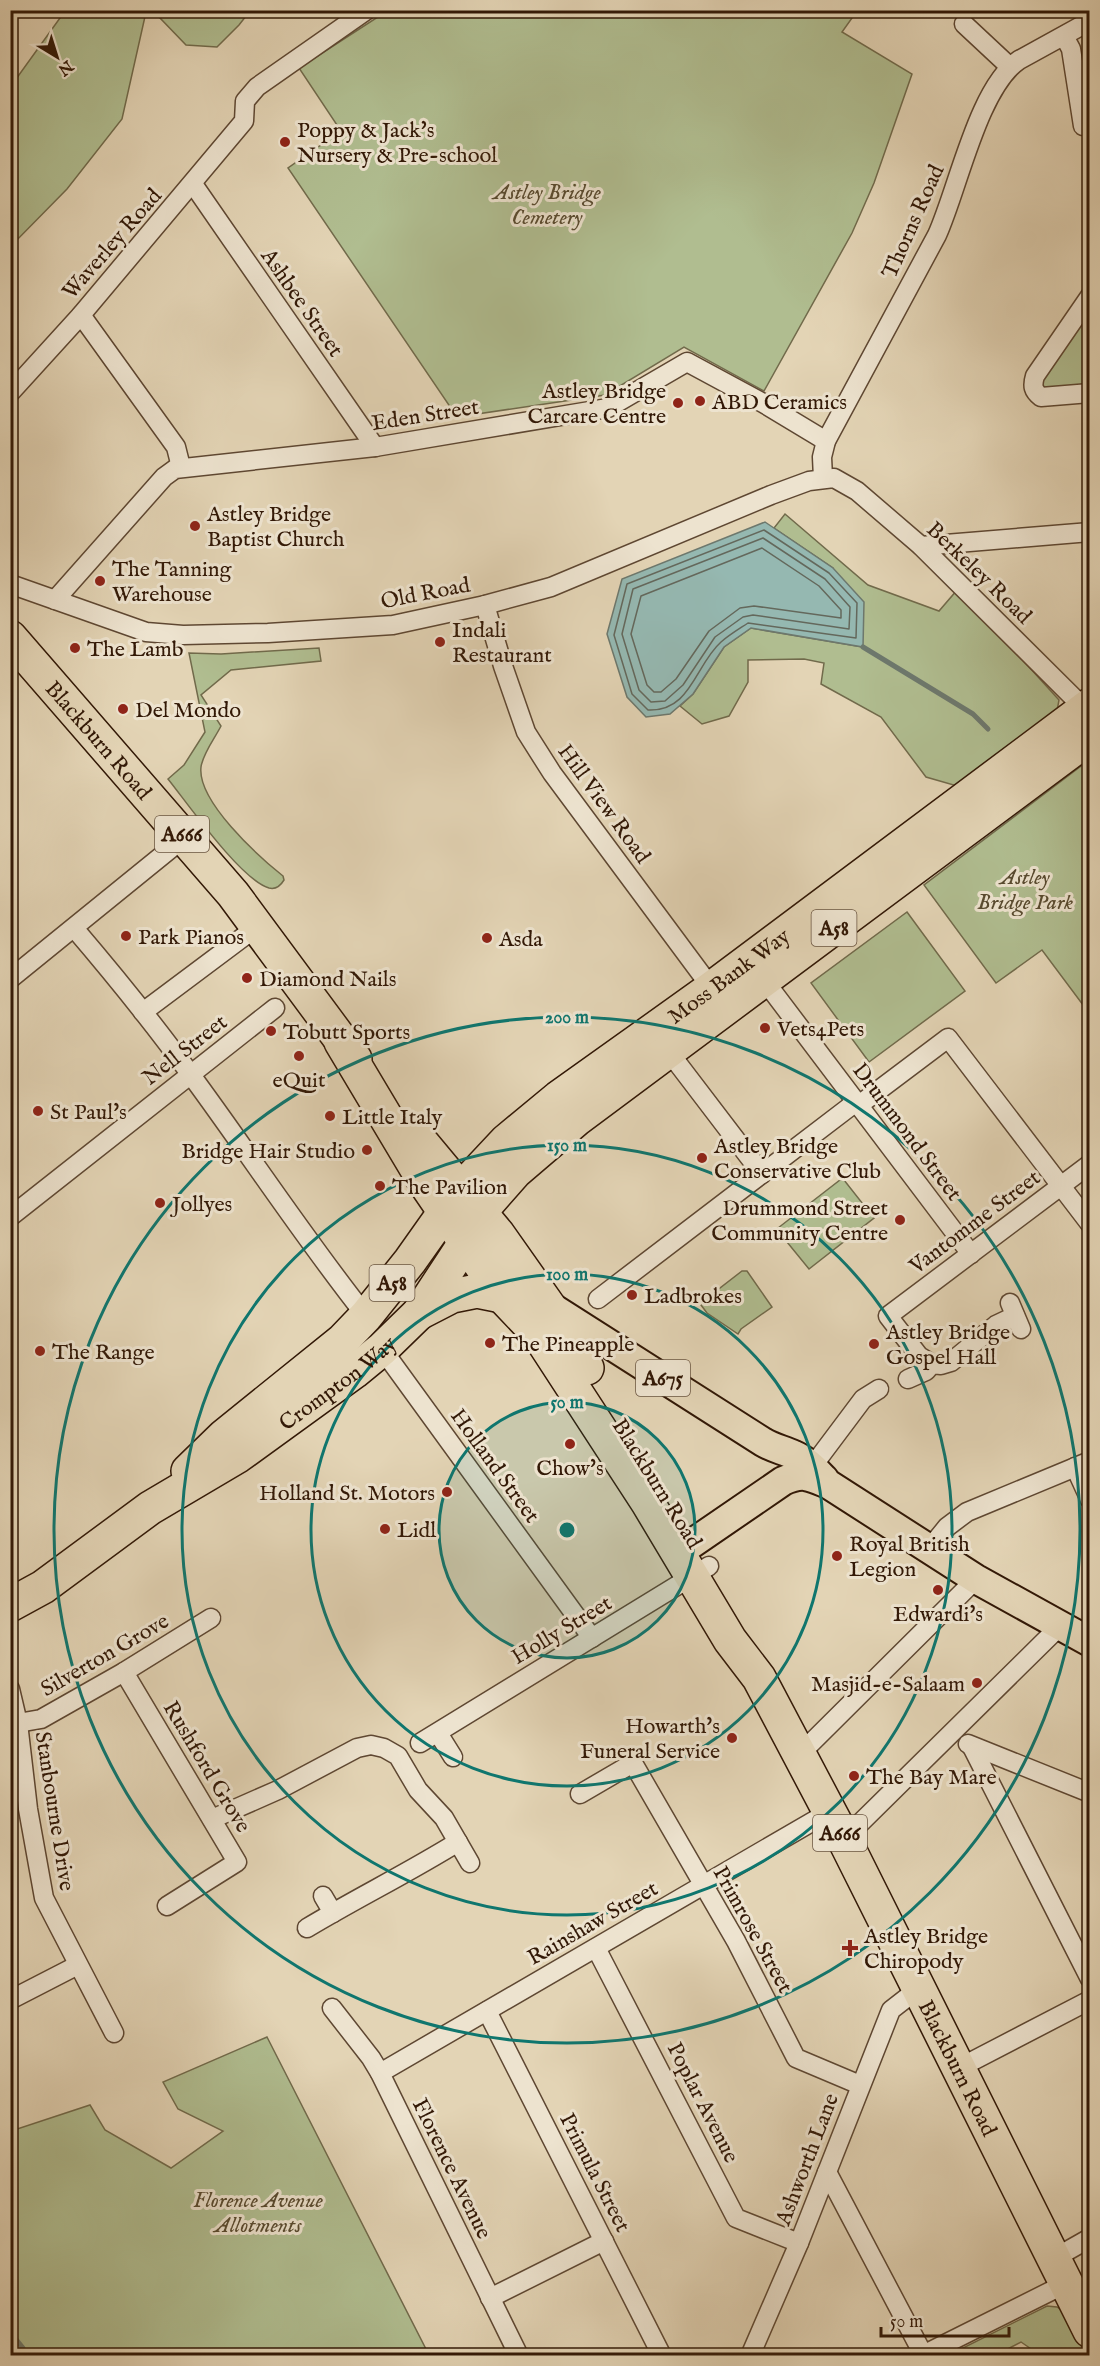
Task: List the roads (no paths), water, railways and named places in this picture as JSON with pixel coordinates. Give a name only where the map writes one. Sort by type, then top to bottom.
[{"type":"highway","name":"Blackburn Road","points":[[12,642],[185,837],[258,926],[341,1042],[412,1131],[465,1216],[502,1296],[543,1320]]},
{"type":"highway","name":"Moss Bank Way","points":[[465,1216],[577,1119],[669,1052],[719,997],[764,980],[1088,717]]},
{"type":"highway","name":"Moss Bank Way","points":[[465,1216],[506,1141],[558,1098],[719,997],[1088,717]]},
{"type":"highway","name":"Blackburn Road","points":[[341,1042],[427,1186],[465,1216],[498,1234],[543,1320],[694,1559],[729,1640],[759,1678],[959,2068],[1089,2331]]},
{"type":"highway","points":[[412,1131],[459,1152],[476,1152],[506,1141]]},
{"type":"highway","name":"Crompton Way","points":[[10,1605],[43,1587],[150,1508],[238,1456],[382,1349],[419,1313],[465,1216]]},
{"type":"highway","name":"Crompton Way","points":[[150,1508],[224,1436],[333,1349],[366,1316],[410,1261],[465,1216]]},
{"type":"highway","points":[[419,1313],[452,1296],[477,1291],[502,1296]]},
{"type":"main road","name":"A675","points":[[543,1320],[777,1450],[784,1466],[807,1477]]},
{"type":"main road","points":[[694,1559],[807,1477],[976,1579],[1089,1642]]},
{"type":"street","name":"Waverley Road","points":[[10,393],[81,315],[244,121],[245,101],[257,87],[367,10]]},
{"type":"street","points":[[1087,10],[1089,16]]},
{"type":"street","name":"Thorns Road","points":[[829,478],[822,458],[826,441],[937,235],[977,125],[992,94],[1010,66],[1089,21]]},
{"type":"street","points":[[964,24],[1010,66]]},
{"type":"street","points":[[1064,36],[1071,49],[1083,126]]},
{"type":"street","name":"Ashbee Street","points":[[192,184],[375,447]]},
{"type":"street","points":[[1089,296],[1035,376],[1033,385],[1035,392],[1041,397],[1089,393]]},
{"type":"street","points":[[55,600],[164,477],[181,467],[176,447],[81,315]]},
{"type":"street","name":"Eden Street","points":[[181,467],[375,447],[608,408],[687,362],[763,403],[826,441]]},
{"type":"street","name":"Berkeley Road","points":[[829,478],[857,491],[921,546],[1088,717]]},
{"type":"street","name":"Old Road","points":[[10,584],[146,632],[183,635],[268,633],[393,624],[485,605],[551,587],[771,495],[829,478]]},
{"type":"street","points":[[921,546],[1089,532]]},
{"type":"street","name":"Hill View Road","points":[[485,605],[526,732],[552,773],[719,997]]},
{"type":"street","points":[[10,980],[185,837]]},
{"type":"street","points":[[143,1012],[258,926]]},
{"type":"street","points":[[74,927],[191,1074],[324,1263],[366,1316]]},
{"type":"street","name":"Drummond Street","points":[[764,980],[970,1254]]},
{"type":"street","name":"Nell Street","points":[[10,1217],[275,1008]]},
{"type":"street","points":[[598,1299],[762,1174],[948,1038],[1089,1224]]},
{"type":"street","points":[[669,1052],[762,1174]]},
{"type":"street","name":"Vantomme Street","points":[[932,1364],[919,1356],[888,1317],[1089,1164]]},
{"type":"street","points":[[908,1379],[926,1371],[932,1364],[941,1365],[951,1362],[996,1325],[1015,1316]]},
{"type":"street","name":"Holland Street","points":[[382,1349],[592,1638]]},
{"type":"street","points":[[807,1477],[862,1399],[879,1389]]},
{"type":"street","points":[[929,1549],[947,1527],[967,1512],[1082,1464],[1089,1500]]},
{"type":"street","name":"Holly Street","points":[[420,1743],[592,1638],[694,1559]]},
{"type":"street","points":[[799,1755],[976,1579]]},
{"type":"street","name":"Silverton Grove","points":[[18,1723],[41,1719],[212,1619]]},
{"type":"street","name":"Rainshaw Street","points":[[380,2073],[704,1885],[836,1826],[953,1731],[1061,1626]]},
{"type":"street","name":"Rushford Grove","points":[[124,1672],[237,1862],[178,1888],[167,1906]]},
{"type":"street","name":"Stanbourne Drive","points":[[10,1689],[18,1723],[19,1810],[44,1898],[114,2033]]},
{"type":"street","points":[[953,1731],[972,1747],[1089,1793]]},
{"type":"street","points":[[438,1732],[453,1757]]},
{"type":"street","points":[[212,1819],[278,1790],[357,1748],[371,1745],[384,1748],[398,1756],[418,1790],[444,1818],[470,1863]]},
{"type":"street","points":[[972,1747],[1089,1979]]},
{"type":"street","name":"Primrose Street","points":[[580,1794],[633,1763],[736,1941],[796,2058],[860,2085]]},
{"type":"street","points":[[307,1928],[404,1876],[458,1842]]},
{"type":"street","points":[[323,1896],[333,1913]]},
{"type":"street","name":"Poplar Avenue","points":[[596,1948],[736,2218],[799,2244]]},
{"type":"street","points":[[10,2000],[78,1965]]},
{"type":"street","name":"Ashworth Lane","points":[[750,2355],[799,2244],[891,2010],[918,1989]]},
{"type":"street","points":[[959,2068],[1089,2000]]},
{"type":"street","name":"Florence Avenue","points":[[332,2008],[380,2073],[519,2355]]},
{"type":"street","name":"Primula Street","points":[[487,2011],[662,2355]]},
{"type":"street","points":[[827,2172],[922,2355],[1059,2272],[1089,2238]]},
{"type":"street","points":[[490,2298],[604,2241]]},
{"type":"water","points":[[765,522],[833,568],[864,602],[863,647],[751,628],[724,647],[693,694],[670,714],[646,717],[627,697],[607,634],[622,579]]},
{"type":"waterway","points":[[863,647],[973,714],[988,729]]},
{"type":"waterway","points":[[10,2332],[23,2348],[25,2356]]},
{"type":"place","name":"Poppy & Jack's Nursery & Pre-school","points":[[285,142]]},
{"type":"place","name":"ABD Ceramics","points":[[700,401]]},
{"type":"place","name":"Astley Bridge Carcare Centre","points":[[678,403]]},
{"type":"place","name":"Astley Bridge Baptist Church","points":[[195,526]]},
{"type":"place","name":"The Tanning Warehouse","points":[[100,581]]},
{"type":"place","name":"Indali Restaurant","points":[[440,642]]},
{"type":"place","name":"The Lamb","points":[[75,648]]},
{"type":"place","name":"Del Mondo","points":[[123,709]]},
{"type":"place","name":"Park Pianos","points":[[126,936]]},
{"type":"place","name":"Asda","points":[[487,938]]},
{"type":"place","name":"Diamond Nails","points":[[247,978]]},
{"type":"place","name":"Vets4Pets","points":[[765,1028]]},
{"type":"place","name":"Tobutt Sports","points":[[271,1031]]},
{"type":"place","name":"eQuit","points":[[299,1056]]},
{"type":"place","name":"St Paul's","points":[[38,1111]]},
{"type":"place","name":"Little Italy","points":[[330,1116]]},
{"type":"place","name":"Bridge Hair Studio","points":[[367,1150]]},
{"type":"place","name":"Astley Bridge Conservative Club","points":[[702,1158]]},
{"type":"place","name":"The Pavilion","points":[[380,1186]]},
{"type":"place","name":"Jollyes","points":[[160,1203]]},
{"type":"place","name":"Drummond Street Community Centre","points":[[900,1220]]},
{"type":"place","name":"Ladbrokes","points":[[632,1295]]},
{"type":"place","name":"The Pineapple","points":[[490,1343]]},
{"type":"place","name":"Astley Bridge Gospel Hall","points":[[874,1344]]},
{"type":"place","name":"The Range","points":[[40,1351]]},
{"type":"place","name":"Chow's","points":[[570,1444]]},
{"type":"place","name":"Holland St. Motors","points":[[447,1492]]},
{"type":"place","name":"Lidl","points":[[385,1529]]},
{"type":"place","name":"Royal British Legion","points":[[837,1556]]},
{"type":"place","name":"Edwardi's","points":[[938,1590]]},
{"type":"place","name":"Masjid-e-Salaam","points":[[977,1683]]},
{"type":"place","name":"Howarth's Funeral Service","points":[[732,1738]]},
{"type":"place","name":"The Bay Mare","points":[[854,1776]]},
{"type":"place","name":"Astley Bridge Chiropody","points":[[850,1948]]},
{"type":"park label","name":"Astley Bridge Cemetery","points":[[547,204]]},
{"type":"park label","name":"Astley Bridge Park","points":[[1025,888]]},
{"type":"park label","name":"Florence Avenue Allotments","points":[[258,2212]]}]
